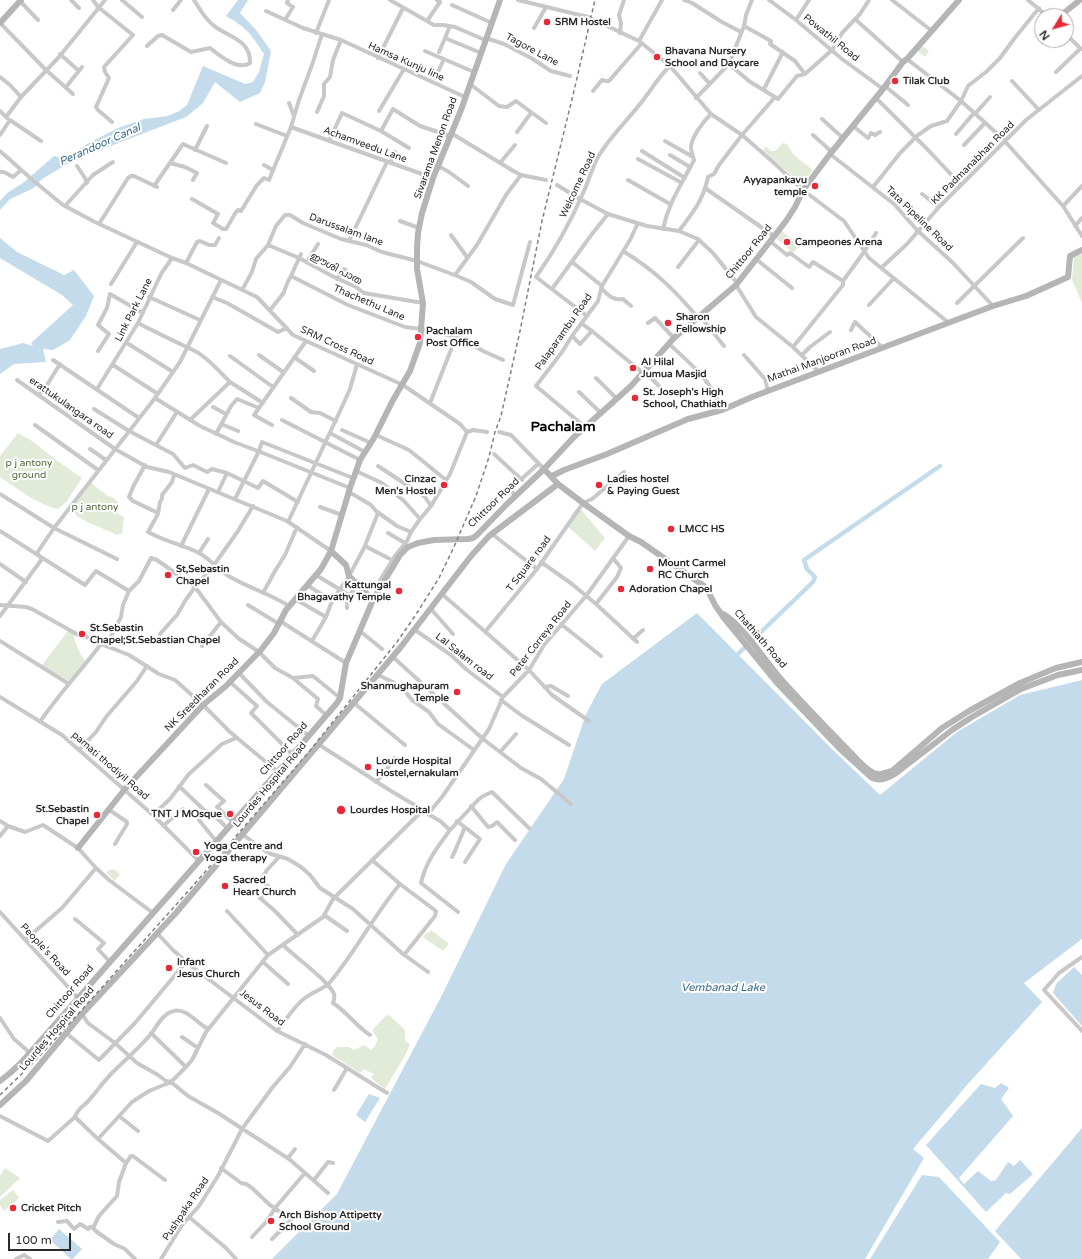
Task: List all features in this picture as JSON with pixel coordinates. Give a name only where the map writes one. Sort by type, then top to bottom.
[{"type":"main road","points":[[0,23],[20,0]]},
{"type":"main road","name":"Sivarama Menon Road","points":[[331,551],[349,490],[360,460],[376,435],[393,400],[403,385],[410,371],[420,343],[423,303],[417,269],[419,228],[433,178],[465,97],[500,0]]},
{"type":"main road","name":"Chittoor Road","points":[[0,1081],[30,1053],[278,772],[340,698],[346,663],[373,600],[400,555],[408,547],[418,543],[434,540],[473,538],[586,427],[631,386],[674,338],[737,284],[795,207],[803,190],[831,153],[905,61],[959,0]]},
{"type":"main road","points":[[1070,8],[1080,0]]},
{"type":"main road","name":"Mathai Manjooran Road","points":[[552,476],[688,419],[722,410],[768,391],[993,306],[1040,290],[1068,276],[1070,256],[1082,250]]},
{"type":"main road","points":[[544,469],[558,484],[583,504],[629,536]]},
{"type":"main road","name":"Lourdes Hospital Road","points":[[0,1105],[26,1081],[82,1014],[158,933],[378,675],[415,630],[471,556],[492,534],[558,484]]},
{"type":"main road","name":"Chathiath Road","points":[[629,536],[641,542],[704,586],[721,613],[743,634],[828,729],[864,766],[876,774],[883,774],[892,770],[942,728],[969,711],[1020,683],[1056,668],[1082,662]]},
{"type":"main road","points":[[331,551],[346,565],[349,576],[373,600]]},
{"type":"main road","name":"NK Sreedharan Road","points":[[78,848],[125,789],[203,705],[230,682],[259,652],[274,633],[289,606],[321,569],[331,551]]},
{"type":"main road","name":"Chathiath Road","points":[[755,649],[778,684],[865,774],[878,780],[887,779],[895,774],[930,745],[952,730],[1021,689],[1058,675],[1082,670]]},
{"type":"street","points":[[20,0],[38,20]]},
{"type":"street","points":[[71,0],[79,8]]},
{"type":"street","points":[[93,0],[98,7],[133,35],[104,67],[104,72],[109,78],[96,107],[112,122]]},
{"type":"street","points":[[0,135],[8,118],[21,97],[60,54],[105,0]]},
{"type":"street","points":[[122,0],[142,17]]},
{"type":"street","points":[[173,10],[181,0]]},
{"type":"street","points":[[147,46],[158,36],[162,35],[191,52],[210,48],[239,66],[246,66],[250,63],[250,56],[244,45],[212,25],[201,12],[194,0]]},
{"type":"street","points":[[285,20],[292,7],[287,3],[288,0]]},
{"type":"street","points":[[316,32],[329,0]]},
{"type":"street","name":"Tagore Lane","points":[[390,0],[434,25],[450,26],[504,44],[531,58],[551,71],[570,76]]},
{"type":"street","points":[[427,21],[440,2],[437,0]]},
{"type":"street","points":[[518,0],[588,17],[640,42],[670,66],[711,114],[742,135],[803,190],[844,221],[864,252],[881,268],[949,323]]},
{"type":"street","points":[[620,33],[622,29],[619,15],[624,0]]},
{"type":"street","points":[[594,91],[602,80],[609,80],[640,42],[662,0]]},
{"type":"street","points":[[684,0],[692,3],[741,32]]},
{"type":"street","points":[[696,98],[729,64],[744,26],[746,15],[752,0]]},
{"type":"street","name":"Powathil Road","points":[[768,0],[796,20],[832,50],[908,104]]},
{"type":"street","points":[[796,20],[809,0]]},
{"type":"street","points":[[679,231],[696,208],[708,177],[714,174],[742,135],[775,97],[778,98],[798,76],[804,74],[832,50],[842,33],[869,0]]},
{"type":"street","points":[[892,0],[932,31]]},
{"type":"street","points":[[1028,0],[1039,8]]},
{"type":"street","points":[[452,5],[492,23]]},
{"type":"street","points":[[534,28],[546,7]]},
{"type":"street","points":[[378,58],[403,8]]},
{"type":"street","name":"Hamsa Kunju line","points":[[266,11],[303,28],[341,40],[465,97]]},
{"type":"street","points":[[873,187],[901,152],[916,137],[931,126],[947,121],[961,101],[968,86],[986,72],[1000,58],[1034,14]]},
{"type":"street","points":[[855,19],[905,61],[961,101],[1004,140],[1063,206],[1082,236]]},
{"type":"street","points":[[0,23],[46,70],[73,94]]},
{"type":"street","points":[[439,52],[450,26]]},
{"type":"street","points":[[744,26],[771,42],[770,44],[795,61],[804,74]]},
{"type":"street","points":[[192,199],[218,214],[213,223],[223,229],[226,229],[236,212],[238,210],[241,211],[264,178],[269,180],[291,127],[322,34]]},
{"type":"street","points":[[445,38],[480,53]]},
{"type":"street","points":[[317,112],[324,96],[324,84],[330,77],[333,60],[341,40]]},
{"type":"street","points":[[1056,72],[1081,49]]},
{"type":"street","points":[[425,51],[474,72]]},
{"type":"street","points":[[764,89],[783,52]]},
{"type":"street","points":[[60,54],[79,71]]},
{"type":"street","points":[[435,78],[444,59]]},
{"type":"street","points":[[729,64],[749,81],[775,97]]},
{"type":"street","name":"Welcome Road","points":[[552,289],[536,277],[551,256],[580,199],[598,158],[614,134],[670,66]]},
{"type":"street","points":[[66,87],[82,67]]},
{"type":"street","points":[[379,111],[404,69]]},
{"type":"street","points":[[700,73],[709,83]]},
{"type":"street","name":"KK Padmanabhan Road","points":[[881,268],[907,244],[939,207],[1004,140],[1026,120],[1082,76]]},
{"type":"street","points":[[0,77],[21,97]]},
{"type":"street","points":[[1012,81],[1039,110]]},
{"type":"street","points":[[469,83],[499,106],[507,107],[516,101],[546,124]]},
{"type":"street","points":[[956,134],[990,97]]},
{"type":"street","points":[[876,98],[916,137],[961,185]]},
{"type":"street","points":[[289,103],[294,116]]},
{"type":"street","points":[[381,131],[393,109],[420,126],[451,134],[521,175],[546,180]]},
{"type":"street","points":[[0,111],[40,141]]},
{"type":"street","points":[[330,141],[342,113],[381,131],[409,148]]},
{"type":"street","points":[[518,132],[531,113]]},
{"type":"street","points":[[663,229],[670,204],[694,160],[691,148],[693,139],[711,114]]},
{"type":"street","points":[[822,119],[843,138]]},
{"type":"street","points":[[964,145],[985,123]]},
{"type":"street","points":[[256,124],[287,136]]},
{"type":"street","points":[[195,150],[207,126]]},
{"type":"street","points":[[854,126],[868,138],[872,133],[875,135],[880,132]]},
{"type":"street","name":"Achamveedu Lane","points":[[291,127],[433,178]]},
{"type":"street","name":"Tata Pipeline Road","points":[[814,135],[831,153],[894,204],[918,231],[953,263],[993,306]]},
{"type":"street","points":[[665,141],[693,158]]},
{"type":"street","points":[[99,224],[128,178],[134,176],[155,186],[184,144],[226,163]]},
{"type":"street","points":[[500,163],[515,144]]},
{"type":"street","name":"SRM Cross Road","points":[[0,151],[64,206],[137,242],[186,263],[257,297],[293,335],[403,385],[460,424],[467,432]]},
{"type":"street","points":[[349,241],[395,152]]},
{"type":"street","points":[[642,152],[685,178]]},
{"type":"street","points":[[670,155],[690,167]]},
{"type":"street","points":[[638,159],[682,182]]},
{"type":"street","points":[[64,206],[87,183],[92,175],[113,162]]},
{"type":"street","points":[[170,163],[186,167],[198,173],[193,180]]},
{"type":"street","points":[[264,164],[273,170]]},
{"type":"street","points":[[77,166],[87,183]]},
{"type":"street","points":[[438,166],[468,186]]},
{"type":"street","points":[[0,172],[4,172],[13,177],[21,170]]},
{"type":"street","points":[[455,275],[477,245],[506,196],[521,175]]},
{"type":"street","points":[[628,180],[670,204]]},
{"type":"street","points":[[557,185],[608,214],[638,224],[679,231],[699,240],[713,253],[737,284],[756,317],[793,347],[820,372]]},
{"type":"street","points":[[1063,206],[1082,186]]},
{"type":"street","points":[[705,188],[772,238],[787,255],[790,253],[809,267],[813,262],[843,281]]},
{"type":"street","points":[[922,194],[939,207]]},
{"type":"street","points":[[587,316],[552,289],[608,214]]},
{"type":"street","name":"Darussalam lane","points":[[242,290],[252,272],[256,259],[268,245],[276,226],[285,215],[290,215],[303,223],[349,241],[366,245],[382,252],[417,261],[455,275],[471,282],[495,299],[513,305],[530,242]]},
{"type":"street","points":[[1075,226],[1082,218]]},
{"type":"street","points":[[400,221],[419,228]]},
{"type":"street","name":"Palaparambu Road","points":[[586,427],[536,386],[598,301],[601,287],[624,251],[638,224]]},
{"type":"street","points":[[793,347],[843,285],[843,281],[876,233]]},
{"type":"street","points":[[451,235],[467,257]]},
{"type":"street","points":[[186,263],[197,242],[200,241],[210,245],[215,245],[219,238]]},
{"type":"street","points":[[957,303],[1023,238]]},
{"type":"street","points":[[678,267],[699,240]]},
{"type":"street","points":[[111,284],[137,242]]},
{"type":"street","points":[[307,262],[318,244]]},
{"type":"street","name":"ഈശി പാത","points":[[268,245],[300,256],[307,262],[337,279],[356,287],[364,293],[423,303]]},
{"type":"street","points":[[624,251],[650,268],[668,285],[724,346]]},
{"type":"street","points":[[270,310],[284,293],[286,284],[300,256]]},
{"type":"street","name":"Link Park Lane","points":[[97,389],[127,343],[161,274],[172,258]]},
{"type":"street","points":[[756,259],[792,288]]},
{"type":"street","points":[[572,262],[601,287],[610,297],[618,300],[623,299],[631,306]]},
{"type":"street","points":[[337,279],[342,270],[344,269],[348,271]]},
{"type":"street","name":"Thachethu Lane","points":[[291,276],[348,305],[405,327],[421,329],[463,339],[483,351],[503,360]]},
{"type":"street","points":[[869,305],[894,278]]},
{"type":"street","points":[[42,559],[37,553],[54,528],[155,398],[180,362],[221,280]]},
{"type":"street","points":[[98,351],[109,334],[98,325],[107,308],[110,294],[143,313]]},
{"type":"street","points":[[150,297],[200,320]]},
{"type":"street","points":[[212,297],[227,303],[278,332],[287,328]]},
{"type":"street","points":[[648,323],[655,318],[674,338]]},
{"type":"street","points":[[851,330],[854,322],[883,348]]},
{"type":"street","points":[[138,323],[186,348],[196,351],[217,368],[230,382],[263,403]]},
{"type":"street","points":[[581,323],[644,372],[661,388]]},
{"type":"street","points":[[572,336],[580,344],[592,331]]},
{"type":"street","points":[[802,355],[830,332]]},
{"type":"street","points":[[430,403],[456,337]]},
{"type":"street","points":[[272,425],[254,415],[306,341]]},
{"type":"street","points":[[127,343],[173,372]]},
{"type":"street","points":[[669,344],[694,366],[706,380],[713,389],[722,410]]},
{"type":"street","points":[[259,355],[283,372]]},
{"type":"street","points":[[744,355],[764,379],[768,391]]},
{"type":"street","points":[[230,356],[273,387]]},
{"type":"street","points":[[294,357],[314,371]]},
{"type":"street","points":[[54,360],[139,418]]},
{"type":"street","points":[[39,395],[60,364]]},
{"type":"street","points":[[288,522],[312,473],[350,388],[357,364]]},
{"type":"street","points":[[113,365],[158,394]]},
{"type":"street","points":[[596,378],[617,399]]},
{"type":"street","name":"erattukulangara road","points":[[17,380],[115,449],[145,465],[218,492],[288,522],[331,551]]},
{"type":"street","points":[[190,420],[230,382]]},
{"type":"street","points":[[579,392],[601,413]]},
{"type":"street","points":[[155,398],[216,434],[312,473],[349,490],[378,513],[397,526],[410,532]]},
{"type":"street","points":[[292,398],[311,412],[320,413],[336,420]]},
{"type":"street","points":[[216,434],[226,414],[237,399],[259,408]]},
{"type":"street","points":[[213,407],[226,414]]},
{"type":"street","points":[[94,408],[128,431],[172,454],[185,468],[193,465],[206,472],[212,469],[227,473],[258,488],[262,481],[298,502]]},
{"type":"street","points":[[156,445],[177,412]]},
{"type":"street","points":[[282,420],[360,460]]},
{"type":"street","points":[[35,424],[98,470]]},
{"type":"street","points":[[221,424],[238,431]]},
{"type":"street","points":[[342,430],[371,443]]},
{"type":"street","points":[[379,590],[376,588],[377,585],[392,560],[405,543],[410,532],[431,506],[450,474],[467,432],[473,430],[487,432]]},
{"type":"street","points":[[499,432],[504,432],[511,435],[544,469]]},
{"type":"street","points":[[330,433],[365,452]]},
{"type":"street","points":[[376,435],[409,450],[446,480]]},
{"type":"street","points":[[235,499],[262,442],[353,478]]},
{"type":"street","points":[[90,449],[106,460]]},
{"type":"street","points":[[494,454],[522,480]]},
{"type":"street","points":[[513,493],[511,491],[512,488],[538,464]]},
{"type":"street","points":[[145,465],[133,487],[130,497],[133,501],[158,513]]},
{"type":"street","points":[[378,466],[425,497],[431,506]]},
{"type":"street","points":[[356,471],[382,483],[404,501],[420,519]]},
{"type":"street","name":"T Square road","points":[[485,632],[537,569],[583,504],[592,499],[624,472]]},
{"type":"street","points":[[218,492],[227,473]]},
{"type":"street","points":[[174,475],[172,482],[162,496],[158,513],[148,532],[199,553],[232,578],[282,601],[289,606]]},
{"type":"street","points":[[181,546],[209,489]]},
{"type":"street","points":[[0,494],[54,528],[117,559]]},
{"type":"street","points":[[160,634],[176,615],[195,587],[214,565],[238,531],[253,506]]},
{"type":"street","points":[[320,506],[342,515]]},
{"type":"street","points":[[312,641],[326,617],[332,601],[349,576],[365,546],[378,513]]},
{"type":"street","points":[[263,593],[285,555],[297,527]]},
{"type":"street","points":[[0,531],[85,585],[96,571],[129,591]]},
{"type":"street","points":[[388,533],[405,543]]},
{"type":"street","points":[[492,534],[537,569]]},
{"type":"street","name":"Peter Correya Road","points":[[428,814],[442,797],[489,729],[502,698],[529,670],[544,645],[586,596],[629,536]]},
{"type":"street","points":[[199,553],[208,539]]},
{"type":"street","points":[[365,546],[392,560]]},
{"type":"street","points":[[106,646],[121,617],[123,605],[129,591],[139,581],[152,558],[195,587],[221,622],[238,638],[259,652],[275,668],[293,678],[318,699],[316,706],[326,716]]},
{"type":"street","points":[[596,604],[617,577],[621,568],[613,558]]},
{"type":"street","points":[[0,616],[9,606],[42,559]]},
{"type":"street","points":[[541,562],[596,604],[635,640],[643,630]]},
{"type":"street","points":[[0,564],[26,582]]},
{"type":"street","points":[[316,575],[349,595]]},
{"type":"street","points":[[307,585],[332,601]]},
{"type":"street","points":[[347,608],[347,598],[358,585]]},
{"type":"street","points":[[442,594],[529,670],[552,695],[589,721]]},
{"type":"street","points":[[296,599],[326,617]]},
{"type":"street","points":[[0,605],[32,609],[82,636],[83,635],[129,655],[159,674],[175,680],[236,738],[278,772]]},
{"type":"street","points":[[248,605],[280,622],[346,663]]},
{"type":"street","points":[[431,609],[453,634]]},
{"type":"street","points":[[202,646],[221,622]]},
{"type":"street","points":[[561,624],[602,656]]},
{"type":"street","name":"Lal Salam road","points":[[415,630],[451,655],[520,715],[569,745]]},
{"type":"street","points":[[360,631],[382,649]]},
{"type":"street","points":[[0,641],[70,684]]},
{"type":"street","points":[[40,722],[101,644]]},
{"type":"street","points":[[392,657],[482,739],[501,751],[521,768],[541,779],[571,804]]},
{"type":"street","points":[[79,750],[96,732],[104,719],[137,681],[147,666]]},
{"type":"street","points":[[239,672],[267,702],[309,736]]},
{"type":"street","points":[[378,675],[395,683],[404,690],[412,700],[429,712],[438,724],[474,750]]},
{"type":"street","points":[[293,678],[313,676],[340,698]]},
{"type":"street","points":[[230,682],[257,706],[251,713],[292,755]]},
{"type":"street","points":[[544,687],[551,686],[568,696]]},
{"type":"street","name":"pamati thodiyil Road","points":[[0,697],[62,735],[125,789],[164,825],[199,861]]},
{"type":"street","points":[[354,703],[405,745]]},
{"type":"street","points":[[501,751],[516,734]]},
{"type":"street","points":[[153,815],[170,799],[188,774],[222,744],[236,738]]},
{"type":"street","points":[[318,744],[440,821],[450,830]]},
{"type":"street","points":[[376,782],[394,758]]},
{"type":"street","points":[[206,785],[224,801],[217,807],[233,822]]},
{"type":"street","points":[[179,786],[204,810],[212,813],[228,829]]},
{"type":"street","points":[[458,912],[421,883],[424,869],[430,858],[450,830],[471,806],[483,796],[492,792],[529,828]]},
{"type":"street","points":[[471,806],[488,827],[497,822],[516,840]]},
{"type":"street","points":[[108,809],[127,822],[115,844]]},
{"type":"street","points":[[164,825],[183,809]]},
{"type":"street","points":[[98,1139],[132,1102],[149,1091],[171,1082],[186,1067],[192,1060],[208,1029],[268,955],[323,917],[335,897],[423,810]]},
{"type":"street","points":[[199,820],[216,842]]},
{"type":"street","points":[[0,821],[8,826],[25,832],[44,825],[78,848],[109,880],[153,913]]},
{"type":"street","points":[[457,822],[480,839],[465,862]]},
{"type":"street","points":[[0,836],[8,826]]},
{"type":"street","points":[[452,857],[456,851],[460,836],[465,827]]},
{"type":"street","points":[[242,834],[268,853],[288,859],[301,867],[310,875],[320,888],[353,909],[404,955],[428,972]]},
{"type":"street","points":[[279,857],[267,870],[261,880],[270,888],[260,898],[298,935]]},
{"type":"street","points":[[372,860],[400,884],[436,911],[435,916],[404,955]]},
{"type":"street","points":[[25,940],[62,908],[96,868]]},
{"type":"street","points":[[277,1031],[304,999],[328,984],[346,962],[370,924],[400,884]]},
{"type":"street","points":[[227,911],[268,955]]},
{"type":"street","name":"People's Road","points":[[0,912],[78,998]]},
{"type":"street","points":[[324,915],[348,931]]},
{"type":"street","points":[[75,919],[104,943],[98,949],[110,962]]},
{"type":"street","name":"Jesus Road","points":[[158,933],[186,962],[277,1031],[326,1055],[387,1093]]},
{"type":"street","points":[[283,945],[328,984],[334,994],[335,999],[333,1003],[345,1012],[361,1029],[370,1035]]},
{"type":"street","points":[[1082,957],[1059,973],[1044,990],[1082,1031]]},
{"type":"street","points":[[66,1033],[99,1060],[135,1023],[186,962]]},
{"type":"street","points":[[263,962],[288,984]]},
{"type":"street","points":[[0,1116],[48,1141],[74,1117],[77,1109],[90,1100],[111,1074],[130,1057],[151,1033],[158,1022],[169,1012],[177,1010],[184,1011],[191,1018],[208,1029]]},
{"type":"street","points":[[82,1014],[88,1022],[115,1043],[137,1063],[166,1081],[171,1082],[188,1096],[218,1113],[288,1158],[328,1193]]},
{"type":"street","points":[[0,1018],[14,1039],[30,1053]]},
{"type":"street","points":[[151,1033],[186,1067]]},
{"type":"street","points":[[182,1037],[198,1048]]},
{"type":"street","points":[[242,1129],[272,1088],[294,1062],[305,1044]]},
{"type":"street","points":[[334,1090],[347,1068]]},
{"type":"street","points":[[119,1116],[138,1131]]},
{"type":"street","points":[[74,1117],[126,1163]]},
{"type":"street","name":"Pushpaka Road","points":[[162,1259],[182,1225],[199,1206],[218,1176],[242,1129]]},
{"type":"street","points":[[288,1158],[295,1149]]},
{"type":"street","points":[[94,1227],[99,1216],[117,1196],[119,1182],[126,1163],[131,1156],[165,1180]]},
{"type":"street","points":[[314,1180],[328,1162],[333,1163]]},
{"type":"street","points":[[221,1168],[241,1183],[252,1188],[291,1220],[272,1240]]},
{"type":"street","points":[[252,1238],[267,1222],[275,1208],[305,1173]]},
{"type":"street","points":[[189,1217],[226,1248],[236,1259]]},
{"type":"street","points":[[58,1222],[67,1221],[74,1229],[80,1224],[88,1229],[90,1227],[94,1227]]},
{"type":"street","points":[[94,1227],[93,1228],[97,1232],[114,1244],[125,1249],[135,1259]]},
{"type":"street","points":[[16,1259],[24,1255],[30,1259]]},
{"type":"street","points":[[165,1255],[170,1259]]},
{"type":"green space","points":[[921,45],[929,51],[925,57],[918,51]]},
{"type":"green space","points":[[783,143],[788,145],[792,152],[812,170],[807,178],[800,183],[763,150],[766,146],[771,151],[775,151]]},
{"type":"green space","name":"Campeones Arena","points":[[781,230],[799,246],[793,253],[775,237]]},
{"type":"green space","points":[[1082,254],[1082,303],[1072,280],[1074,257]]},
{"type":"green space","name":"p j antony ground","points":[[18,433],[32,441],[82,478],[67,501],[58,509],[42,504],[0,477],[0,456]]},
{"type":"green space","name":"p j antony","points":[[91,483],[117,501],[119,506],[118,514],[124,517],[122,533],[117,535],[87,522],[78,517],[75,513],[71,512],[71,509]]},
{"type":"green space","points":[[579,507],[605,538],[595,551],[566,525]]},
{"type":"green space","points":[[68,631],[74,634],[78,649],[87,663],[69,681],[42,665]]},
{"type":"green space","points":[[112,869],[117,871],[120,875],[114,881],[106,872]]},
{"type":"green space","points":[[431,930],[449,944],[443,951],[423,937]]},
{"type":"green space","points":[[387,1015],[405,1030],[405,1041],[410,1044],[402,1061],[385,1089],[371,1078],[374,1074],[364,1069],[360,1073],[332,1055],[333,1051],[337,1047],[349,1047],[354,1050],[364,1045],[371,1050],[375,1046],[378,1039],[373,1032],[373,1029]]},
{"type":"green space","points":[[5,1168],[20,1178],[0,1197],[0,1176]]},
{"type":"green space","points":[[13,1190],[19,1198],[4,1211],[0,1205],[0,1200]]},
{"type":"water","name":"Perandoor Canal","points":[[238,0],[248,0],[240,13],[257,31],[271,51],[265,82],[260,93],[240,102],[215,82],[203,103],[186,117],[74,160],[42,179],[34,188],[10,199],[0,210],[0,201],[7,193],[23,183],[54,156],[65,159],[87,144],[118,128],[144,119],[168,116],[179,111],[187,105],[203,66],[245,84],[253,82],[259,72],[264,54],[248,32],[226,16]]},
{"type":"water","points":[[0,238],[17,252],[64,275],[74,270],[94,296],[86,316],[70,340],[53,350],[43,349],[46,362],[14,364],[0,374],[0,349],[23,343],[33,346],[31,343],[73,305],[62,295],[0,258]]},
{"type":"water","name":"Vembanad Lake","points":[[697,613],[832,749],[880,795],[957,732],[1020,695],[1082,680],[1082,939],[1024,983],[1042,1002],[967,1085],[913,1149],[924,1158],[865,1259],[272,1259],[337,1194],[441,997],[506,864],[564,779],[586,714],[602,684]]},
{"type":"water","points":[[1074,967],[1082,975],[1082,1026],[1053,993],[1056,984]]},
{"type":"water","points":[[1001,1083],[1009,1088],[1001,1099],[1013,1116],[959,1178],[964,1184],[978,1171],[991,1181],[996,1180],[1008,1162],[1014,1166],[1020,1160],[1033,1174],[1010,1194],[1006,1193],[986,1212],[926,1145],[981,1084],[995,1088]]},
{"type":"water","points":[[369,1094],[380,1098],[365,1122],[356,1115]]},
{"type":"water","points":[[1082,1128],[1082,1259],[1021,1259],[995,1231]]},
{"type":"water","points":[[922,1175],[939,1177],[1000,1242],[988,1259],[870,1259]]},
{"type":"water","points":[[59,1229],[82,1249],[73,1259],[71,1259],[50,1240]]},
{"type":"waterway","points":[[738,654],[813,582],[815,577],[807,569],[804,560],[940,466]]},
{"type":"railway","points":[[0,1095],[34,1062],[70,1023],[192,887],[308,753],[397,642],[439,578],[476,496],[501,416],[542,221],[595,0]]},
{"type":"place","name":"SRM Hostel","points":[[547,22]]},
{"type":"place","name":"Bhavana Nursery School and Daycare","points":[[657,57]]},
{"type":"place","name":"Tilak Club","points":[[895,81]]},
{"type":"place","name":"Ayyapankavu temple","points":[[815,186]]},
{"type":"place","name":"Campeones Arena","points":[[787,242]]},
{"type":"place","name":"Sharon Fellowship","points":[[668,323]]},
{"type":"place","name":"Pachalam Post Office","points":[[418,337]]},
{"type":"place","name":"Al Hilal Jumua Masjid","points":[[633,368]]},
{"type":"place","name":"St. Joseph's High School, Chathiath","points":[[635,398]]},
{"type":"place","name":"Cinzac Men's Hostel","points":[[444,485]]},
{"type":"place","name":"Ladies hostel & Paying Guest","points":[[599,485]]},
{"type":"place","name":"LMCC HS","points":[[671,529]]},
{"type":"place","name":"Mount Carmel RC Church","points":[[650,569]]},
{"type":"place","name":"St,Sebastin Chapel","points":[[168,575]]},
{"type":"place","name":"Adoration Chapel","points":[[621,589]]},
{"type":"place","name":"Kattungal Bhagavathy Temple","points":[[399,591]]},
{"type":"place","name":"St.Sebastin Chapel;St.Sebastian Chapel","points":[[82,634]]},
{"type":"place","name":"Shanmughapuram Temple","points":[[457,692]]},
{"type":"place","name":"Lourde Hospital Hostel,ernakulam","points":[[368,767]]},
{"type":"place","name":"Lourdes Hospital","points":[[341,810]]},
{"type":"place","name":"TNT J MOsque","points":[[230,814]]},
{"type":"place","name":"St.Sebastin Chapel","points":[[97,815]]},
{"type":"place","name":"Yoga Centre and Yoga therapy","points":[[196,852]]},
{"type":"place","name":"Sacred Heart Church","points":[[225,886]]},
{"type":"place","name":"Infant Jesus Church","points":[[169,968]]},
{"type":"place","name":"Cricket Pitch","points":[[13,1208]]},
{"type":"place","name":"Arch Bishop Attipetty School Ground","points":[[271,1221]]},
{"type":"district","name":"Pachalam","points":[[563,427]]}]
